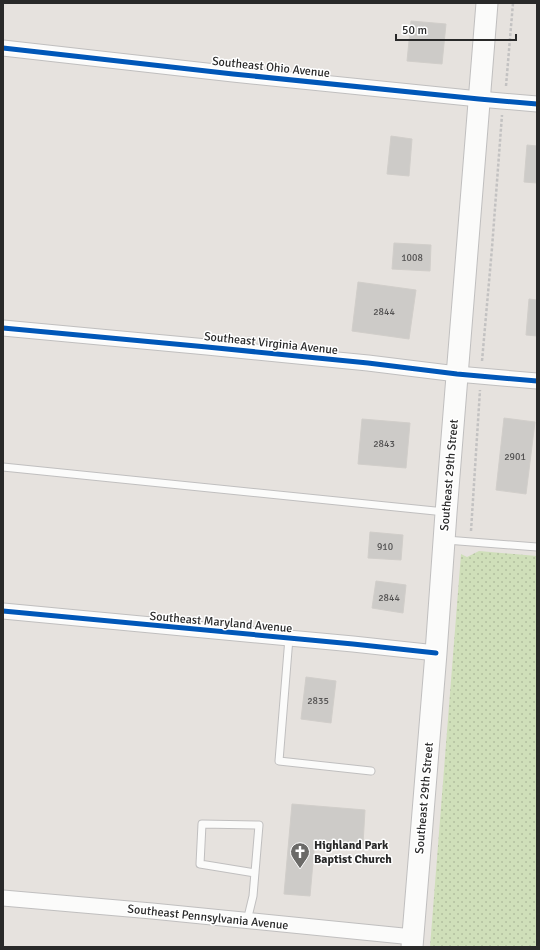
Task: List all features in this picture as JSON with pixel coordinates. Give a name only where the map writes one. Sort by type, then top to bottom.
[{"type":"main road","name":"Southeast 29th Street","points":[[413,942],[487,3]]},
{"type":"street","name":"Southeast Ohio Avenue","points":[[3,48],[233,74],[537,104]]},
{"type":"street","name":"Southeast Virginia Avenue","points":[[3,328],[368,363],[457,374],[537,381]]},
{"type":"street","name":"Southeast Maryland Avenue","points":[[3,611],[436,653]]},
{"type":"street","name":"Southeast Pennsylvania Avenue","points":[[3,898],[247,921],[413,942]]},
{"type":"lane","points":[[3,467],[446,513]]},
{"type":"lane","points":[[444,540],[537,547]]},
{"type":"lane","points":[[289,638],[279,761],[371,771]]},
{"type":"lane","points":[[247,921],[253,896],[255,873],[259,825],[202,824],[200,864],[255,873]]},
{"type":"path","points":[[470,542],[481,376],[512,3]]},
{"type":"green space","points":[[479,551],[537,556],[537,947],[430,947],[461,554],[467,557]]},
{"type":"building","points":[[411,21],[446,24],[442,64],[407,61]]},
{"type":"building","points":[[391,136],[412,139],[409,176],[387,174]]},
{"type":"building","points":[[527,145],[537,146],[537,183],[524,182]]},
{"type":"building","points":[[394,243],[431,245],[430,271],[392,269]]},
{"type":"building","points":[[358,282],[416,290],[409,339],[352,331]]},
{"type":"building","points":[[529,299],[537,300],[537,336],[526,335]]},
{"type":"building","points":[[504,418],[535,422],[526,494],[496,490]]},
{"type":"building","points":[[362,419],[410,423],[406,468],[358,464]]},
{"type":"building","points":[[370,532],[403,535],[401,560],[368,558]]},
{"type":"building","points":[[376,581],[406,585],[403,613],[372,608]]},
{"type":"building","points":[[306,677],[336,681],[331,723],[301,719]]},
{"type":"building","name":"Highland Park Baptist Church","points":[[292,804],[365,810],[363,844],[315,840],[310,896],[284,894]]},
{"type":"cycle path","points":[[3,48],[233,74],[537,104]]},
{"type":"cycle path","points":[[3,328],[207,347],[368,363],[457,374],[537,381]]},
{"type":"cycle path","points":[[3,611],[436,653]]},
{"type":"place","name":"Highland Park Baptist Church","points":[[300,869]]}]
